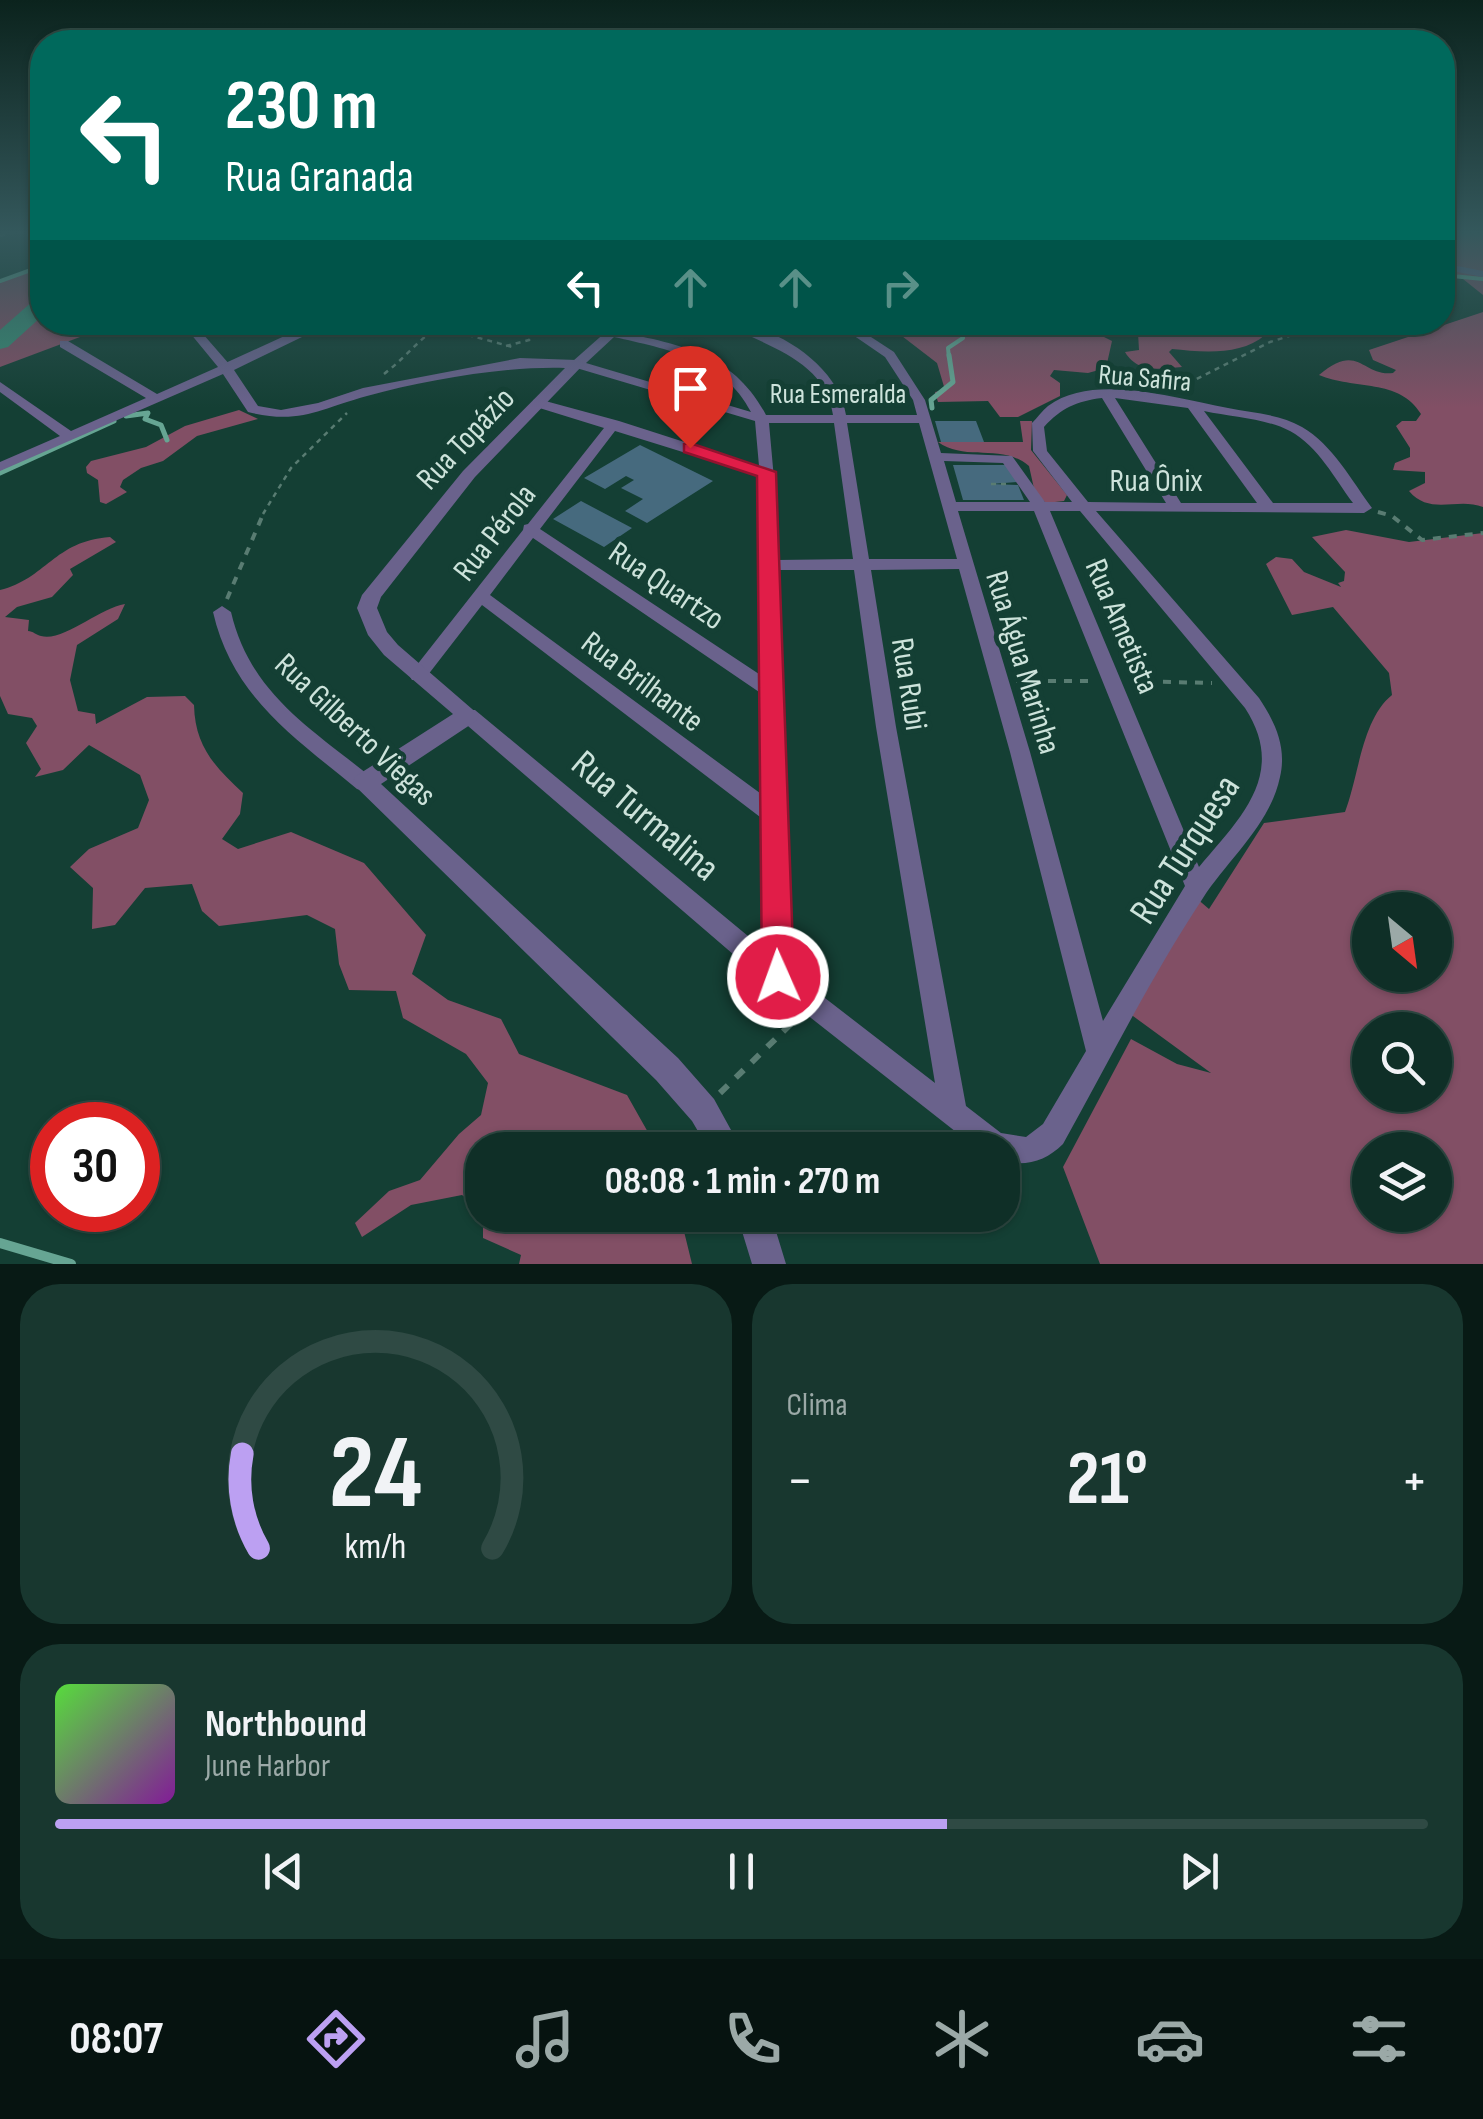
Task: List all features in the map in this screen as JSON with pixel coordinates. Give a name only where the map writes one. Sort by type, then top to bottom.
[{"type":"street","points":[[198,335],[253,409],[264,414],[301,413],[362,392],[506,364],[578,364]]},
{"type":"street","points":[[0,467],[298,335]]},
{"type":"street","name":"Rua Topázio","points":[[367,608],[372,595],[456,489],[609,335]]},
{"type":"street","points":[[637,335],[718,366],[740,383],[761,419],[766,472],[778,977]]},
{"type":"street","name":"Rua Rubi","points":[[763,335],[811,364],[830,383],[842,418],[861,565],[954,1114]]},
{"type":"street","name":"Rua Água Marinha","points":[[858,335],[890,355],[909,378],[926,419],[964,564],[1006,699],[1099,1053]]},
{"type":"street","points":[[64,344],[155,398]]},
{"type":"street","name":"Rua Esmeralda","points":[[578,364],[761,419],[926,419]]},
{"type":"street","points":[[0,386],[70,436]]},
{"type":"street","points":[[1106,394],[1177,508]]},
{"type":"street","name":"Rua Safira","points":[[1082,507],[1040,451],[1036,434],[1042,418],[1056,405],[1106,394],[1151,398],[1294,427],[1306,435],[1364,508]]},
{"type":"street","points":[[538,403],[766,472]]},
{"type":"street","points":[[1193,406],[1268,507]]},
{"type":"street","name":"Rua Pérola","points":[[418,675],[614,424]]},
{"type":"street","name":"Rua Ametista","points":[[937,457],[1007,459],[1040,506],[1197,888]]},
{"type":"street","name":"Rua Ônix","points":[[948,506],[1364,508]]},
{"type":"street","name":"Rua Turquesa","points":[[1044,1145],[1197,888],[1269,785],[1273,762],[1265,721],[1082,507]]},
{"type":"street","name":"Rua Quartzo","points":[[529,528],[771,691]]},
{"type":"street","points":[[768,565],[964,564]]},
{"type":"street","name":"Rua Brilhante","points":[[479,595],[772,814]]},
{"type":"street","name":"Rua Turmalina","points":[[367,608],[378,635],[418,675],[812,1004],[993,1144],[1012,1152],[1029,1152],[1044,1145]]},
{"type":"street","name":"Rua Gilberto Viegas","points":[[222,612],[225,635],[260,694],[364,783],[667,1070],[703,1110],[716,1132]]},
{"type":"street","points":[[364,783],[468,715]]},
{"type":"street","points":[[759,1232],[769,1264]]},
{"type":"path","points":[[222,612],[272,494],[362,392],[415,350],[424,335]]},
{"type":"path","points":[[469,335],[547,352],[548,361]]},
{"type":"path","points":[[506,346],[534,335]]},
{"type":"path","points":[[1151,398],[1197,383],[1289,335]]},
{"type":"path","points":[[1392,516],[1422,540],[1483,533]]},
{"type":"path","points":[[703,1110],[812,1004]]},
{"type":"shaded area","points":[[0,290],[30,290],[30,335],[85,335],[0,367]]},
{"type":"shaded area","points":[[1483,312],[1483,507],[1426,503],[1409,491],[1425,483],[1425,472],[1393,470],[1395,463],[1410,457],[1410,448],[1396,426],[1402,421],[1416,421],[1421,414],[1412,403],[1388,390],[1319,375],[1332,365],[1352,360],[1383,373],[1393,373],[1396,370],[1373,360],[1369,350],[1414,335],[1455,335],[1455,321]]},
{"type":"shaded area","points":[[901,335],[1100,335],[1112,341],[1106,368],[1088,373],[1054,370],[1050,376],[1060,383],[1060,396],[1018,417],[1000,417],[988,401],[938,402],[935,392],[945,390],[937,363]]},
{"type":"shaded area","points":[[1138,335],[1265,335],[1233,349],[1172,349],[1169,352],[1182,367],[1143,367],[1125,352],[1139,350]]},
{"type":"shaded area","points":[[239,410],[258,419],[197,436],[163,461],[141,468],[123,480],[120,487],[127,492],[106,504],[100,502],[98,480],[87,473],[91,461],[146,447],[185,426]]},
{"type":"shaded area","points":[[1020,421],[1032,421],[1031,450],[1067,495],[1064,501],[1046,503],[1035,493],[1029,466],[1018,459],[960,451],[938,442],[1023,442]]},
{"type":"shaded area","points":[[1346,530],[1409,542],[1483,533],[1483,1264],[1100,1264],[1063,1167],[1131,1039],[1177,1064],[1211,1073],[1122,1008],[1195,897],[1209,909],[1264,823],[1345,812],[1374,718],[1392,695],[1389,673],[1333,607],[1292,615],[1266,564],[1276,557],[1292,559],[1304,572],[1341,587],[1338,583],[1344,581],[1345,572],[1312,537]]},
{"type":"shaded area","points":[[110,537],[116,542],[70,569],[73,575],[52,597],[17,607],[5,617],[29,620],[28,631],[50,637],[125,604],[118,619],[77,645],[70,680],[78,711],[95,714],[96,724],[147,697],[185,696],[194,705],[202,744],[223,774],[243,793],[240,814],[222,839],[238,849],[291,832],[364,863],[426,935],[412,974],[448,1000],[501,1019],[519,1054],[627,1095],[648,1132],[465,1132],[465,1197],[411,1205],[362,1237],[355,1223],[389,1191],[420,1180],[459,1134],[481,1115],[488,1083],[466,1054],[403,1018],[396,991],[349,990],[339,964],[335,929],[307,915],[219,926],[202,911],[192,884],[145,888],[115,925],[92,929],[93,888],[70,867],[89,849],[138,828],[149,800],[140,775],[89,745],[63,770],[35,777],[41,769],[26,743],[37,726],[32,718],[8,714],[0,696],[0,590],[29,578],[76,545]]},
{"type":"shaded area","points":[[483,1232],[684,1232],[692,1264],[519,1264],[521,1255],[483,1238]]},
{"type":"building","points":[[935,421],[976,421],[984,442],[941,442]]},
{"type":"building","points":[[640,445],[713,481],[647,523],[625,511],[643,499],[621,488],[634,480],[626,476],[605,489],[584,478]]},
{"type":"building","points":[[953,465],[1012,465],[1017,482],[991,484],[1018,485],[1024,500],[963,500]]},
{"type":"building","points":[[581,501],[632,528],[604,547],[553,519]]},
{"type":"waterway","points":[[0,342],[30,316]]},
{"type":"waterway","points":[[949,358],[948,348],[963,335]]},
{"type":"waterway","points":[[932,408],[931,400],[953,382],[949,355]]},
{"type":"waterway","points":[[126,416],[148,413],[145,419],[161,425],[167,440]]},
{"type":"waterway","points":[[0,473],[114,421]]},
{"type":"waterway","points":[[0,1243],[71,1264]]},
{"type":"route","points":[[690,448],[766,472],[778,977]]}]
